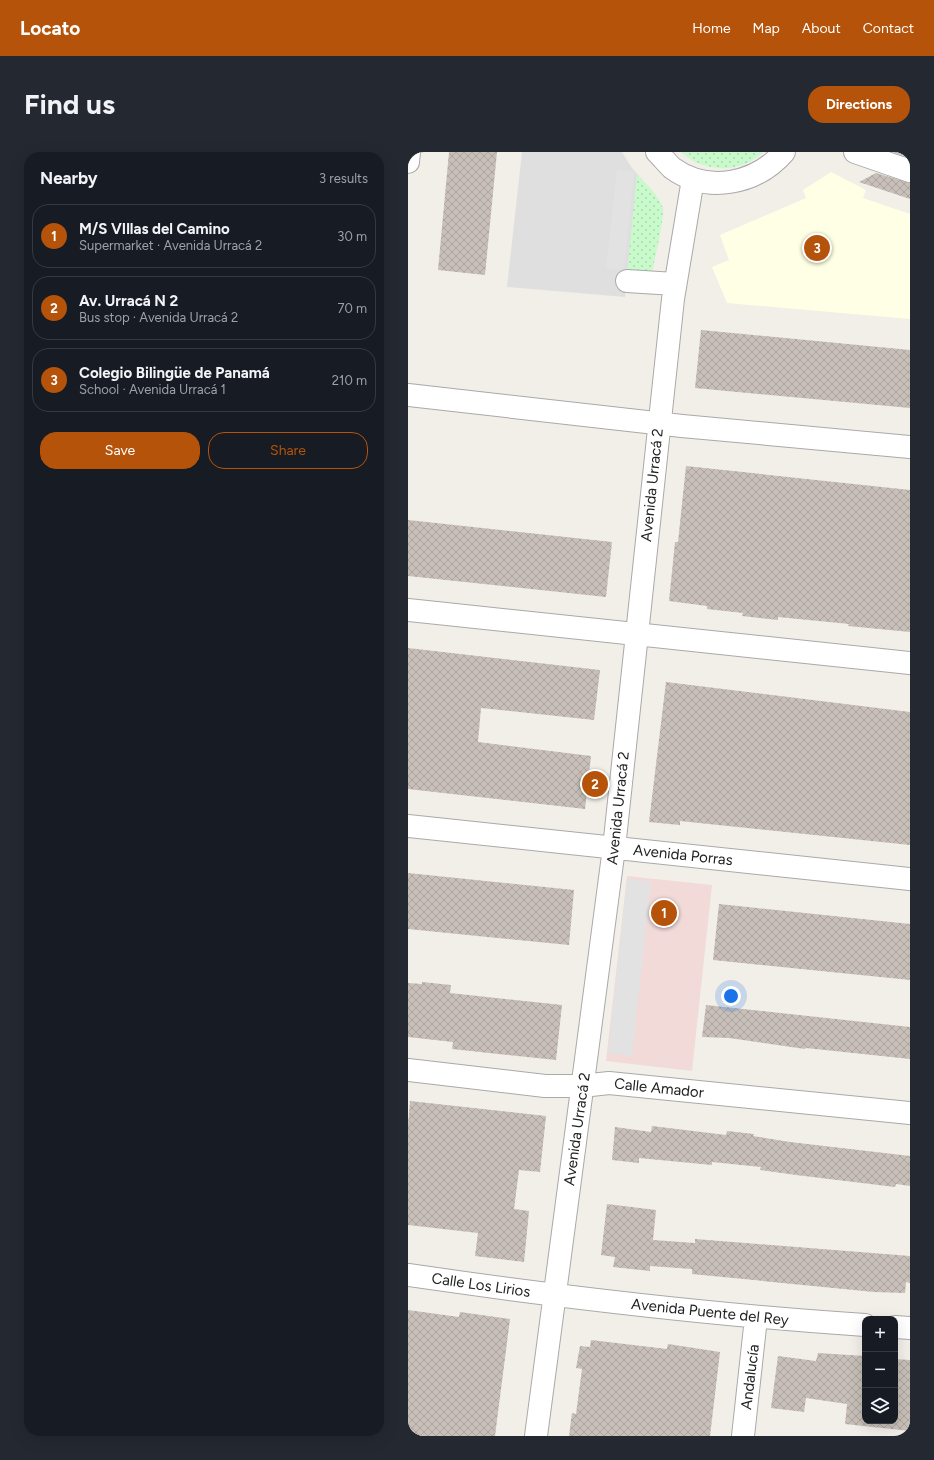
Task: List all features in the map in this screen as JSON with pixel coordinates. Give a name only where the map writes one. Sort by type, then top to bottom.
[{"type":"street","points":[[408,162],[409,152]]},
{"type":"street","points":[[657,152],[672,168],[693,179],[718,184],[742,180],[765,170],[784,152]]},
{"type":"street","points":[[855,152],[910,171]]},
{"type":"street","name":"Avenida Urracá 2","points":[[536,1436],[614,848],[658,424],[675,284],[693,179]]},
{"type":"street","points":[[626,280],[675,284]]},
{"type":"street","points":[[408,395],[658,424],[910,447]]},
{"type":"street","points":[[408,610],[910,663]]},
{"type":"street","name":"Avenida Porras","points":[[408,826],[910,879]]},
{"type":"street","name":"Calle Amador","points":[[408,1070],[545,1086],[582,1086],[609,1083],[910,1113]]},
{"type":"street","name":"Calle Los Lirios","points":[[408,1275],[554,1296]]},
{"type":"street","name":"Avenida Puente del Rey","points":[[554,1296],[756,1318],[862,1325]]},
{"type":"street","name":"Andalucía","points":[[743,1436],[756,1318]]},
{"type":"street","points":[[898,1327],[910,1328]]},
{"type":"shaded area","points":[[522,152],[622,152],[632,168],[654,193],[663,208],[662,221],[651,277],[627,275],[625,297],[507,287]]},
{"type":"shaded area","points":[[617,170],[634,172],[624,270],[606,268]]},
{"type":"shaded area","points":[[831,172],[866,190],[863,198],[910,214],[910,319],[727,303],[712,267],[729,260],[720,235],[806,198],[803,190]]},
{"type":"shaded area","points":[[627,876],[712,885],[692,1071],[606,1061]]},
{"type":"shaded area","points":[[627,879],[651,882],[632,1056],[608,1053]]},
{"type":"green space","points":[[681,152],[763,152],[744,164],[722,168],[700,164]]},
{"type":"green space","points":[[637,174],[654,193],[662,206],[663,212],[661,230],[651,277],[627,275]]},
{"type":"building","points":[[449,152],[497,152],[485,275],[438,270]]},
{"type":"building","points":[[893,152],[910,152],[910,158]]},
{"type":"building","points":[[876,173],[910,183],[910,199],[859,182]]},
{"type":"building","points":[[701,330],[910,350],[910,408],[695,388]]},
{"type":"building","points":[[686,466],[910,490],[910,632],[778,617],[778,620],[742,616],[743,613],[707,609],[707,606],[669,601],[675,542],[678,542]]},
{"type":"building","points":[[408,520],[612,542],[606,597],[408,576]]},
{"type":"building","points":[[408,648],[600,670],[594,720],[481,708],[478,742],[591,756],[585,809],[408,789]]},
{"type":"building","points":[[666,682],[910,712],[910,845],[680,821],[680,825],[649,822]]},
{"type":"building","points":[[408,873],[574,890],[569,945],[408,929]]},
{"type":"building","points":[[719,904],[910,924],[910,980],[713,960]]},
{"type":"building","points":[[422,982],[451,985],[450,993],[562,1005],[556,1060],[452,1049],[453,1042],[408,1037],[408,983],[422,984]]},
{"type":"building","points":[[706,1005],[910,1027],[910,1059],[805,1049],[729,1038],[702,1037]]},
{"type":"building","points":[[410,1101],[546,1116],[540,1172],[519,1170],[514,1209],[529,1211],[524,1262],[475,1256],[478,1233],[408,1225],[408,1124]]},
{"type":"building","points":[[652,1126],[726,1135],[727,1131],[754,1134],[753,1136],[790,1142],[910,1156],[910,1186],[896,1184],[895,1187],[796,1175],[760,1170],[761,1167],[712,1162],[712,1165],[639,1158],[639,1163],[612,1160],[615,1127],[651,1132]]},
{"type":"building","points":[[607,1204],[656,1210],[653,1240],[695,1243],[695,1239],[910,1256],[910,1283],[906,1282],[905,1293],[874,1292],[692,1274],[692,1269],[650,1266],[650,1271],[613,1267],[615,1257],[601,1255]]},
{"type":"building","points":[[408,1310],[459,1317],[460,1312],[510,1319],[495,1436],[408,1436]]},
{"type":"building","points":[[591,1340],[667,1349],[668,1344],[720,1352],[710,1436],[569,1436],[572,1413],[576,1414],[582,1369],[576,1368],[580,1346],[590,1347]]},
{"type":"building","points":[[818,1353],[862,1356],[862,1424],[898,1424],[898,1359],[910,1360],[910,1431],[845,1424],[847,1404],[806,1398],[804,1412],[771,1408],[778,1356],[816,1361]]},
{"type":"place","name":"Colegio Bilingüe de Panamá","points":[[817,248]]},
{"type":"place","name":"Av. Urracá N 2","points":[[595,784]]},
{"type":"place","name":"M/S VIllas del Camino","points":[[664,913]]}]
